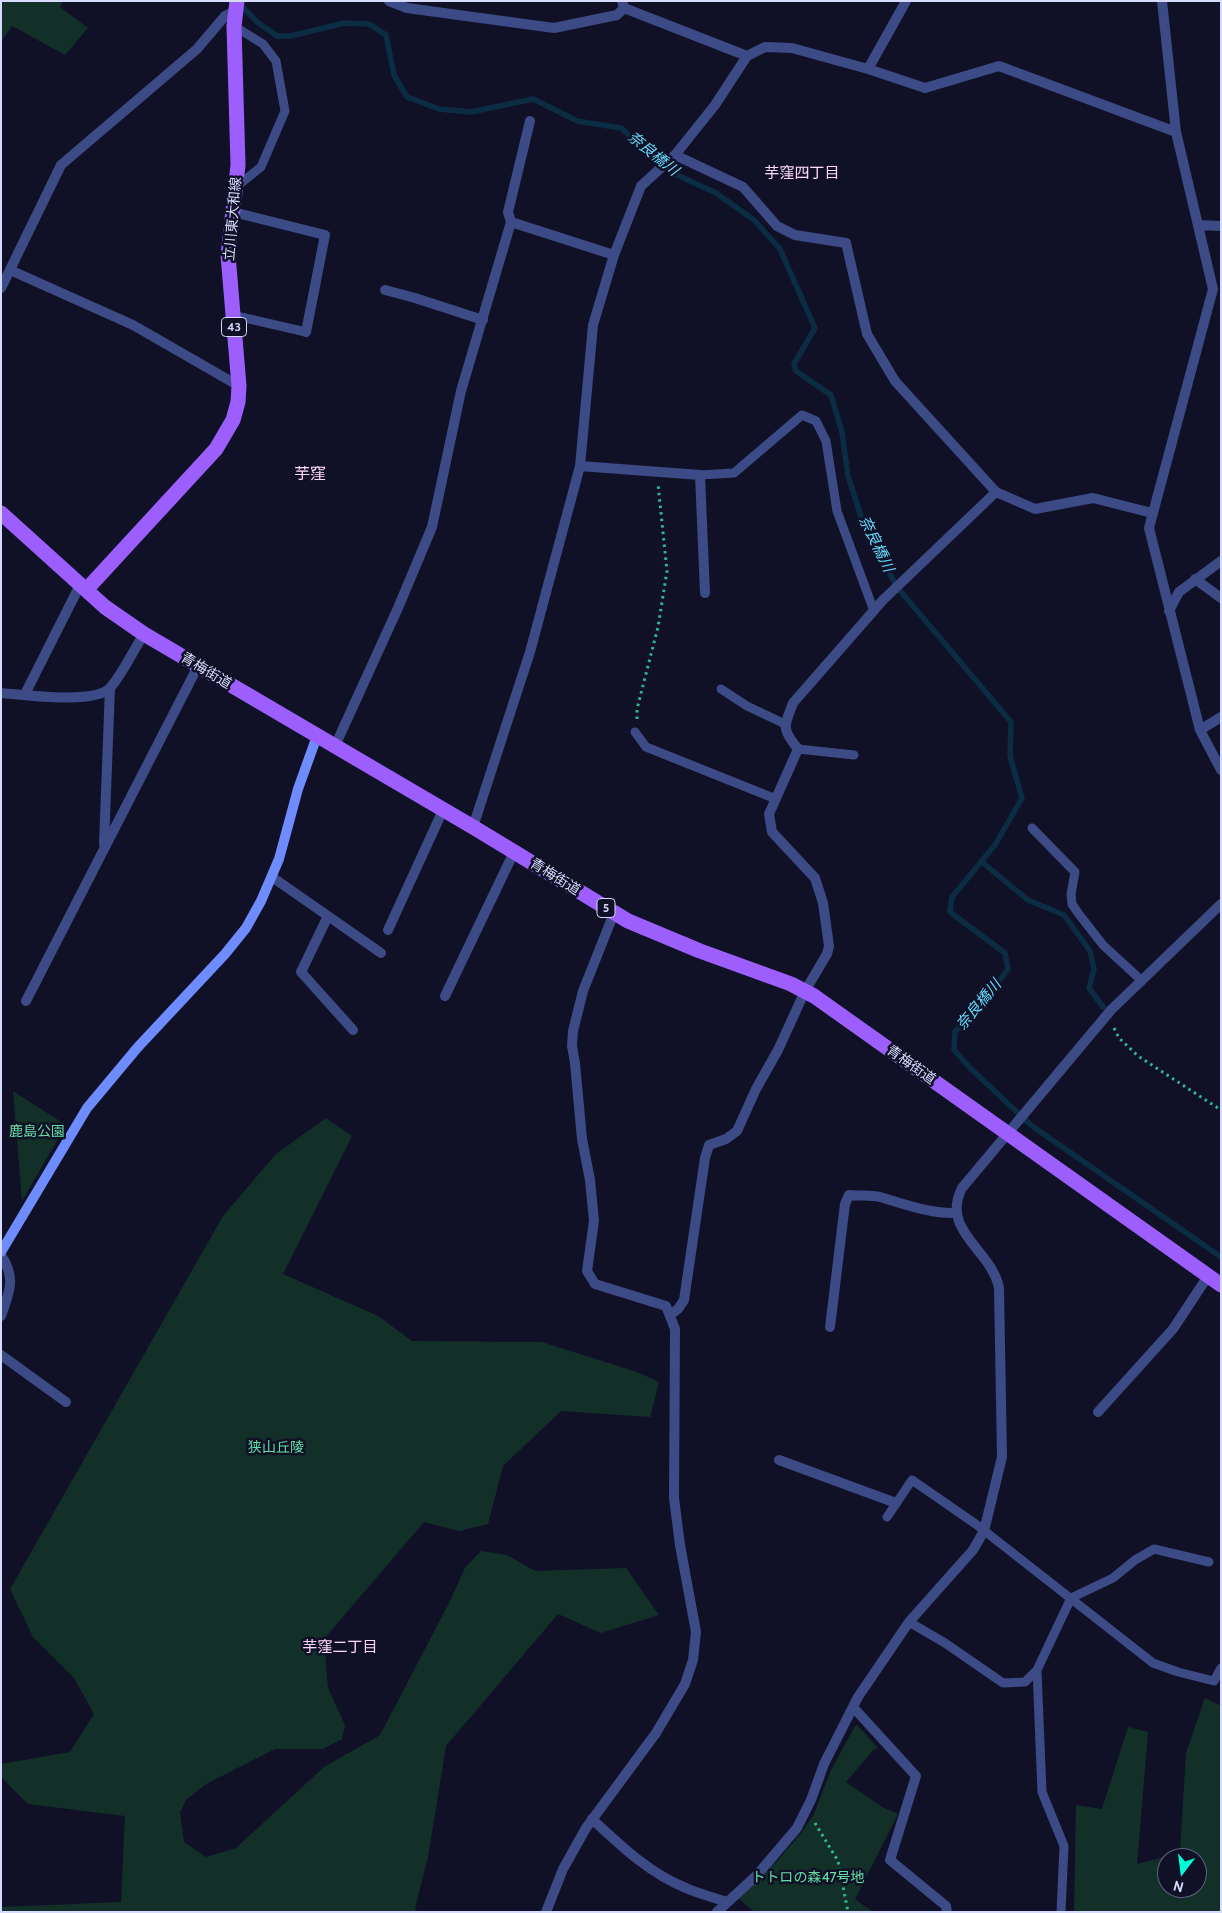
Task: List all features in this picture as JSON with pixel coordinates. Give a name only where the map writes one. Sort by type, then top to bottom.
[{"type":"main road","name":"立川東大和線","points":[[83,588],[221,442],[230,428],[236,412],[238,386],[228,255],[238,156],[235,12]]},
{"type":"main road","name":"青梅街道","points":[[1,513],[105,607],[144,634],[473,827],[614,913],[670,940],[805,991],[1012,1128],[1221,1285]]},
{"type":"street","points":[[389,1],[407,8],[554,28],[617,14],[623,5],[747,56]]},
{"type":"street","points":[[868,69],[906,1]]},
{"type":"street","points":[[1162,1],[1176,132],[1213,289],[1149,528],[1168,611],[1200,730],[1221,770]]},
{"type":"street","points":[[1,288],[61,164],[197,49],[225,16],[235,12]]},
{"type":"street","points":[[473,827],[530,652],[580,466],[593,325],[614,255],[641,186],[674,156],[715,105],[747,56],[766,47],[792,48],[868,69],[925,88],[999,66],[1176,132]]},
{"type":"street","points":[[335,746],[398,608],[432,527],[461,391],[484,320],[511,222],[508,212],[530,122]]},
{"type":"street","points":[[674,156],[743,187],[777,226],[796,235],[846,243],[867,334],[895,381],[996,492],[1034,509],[1093,498],[1152,513]]},
{"type":"street","points":[[232,212],[325,235],[306,332]]},
{"type":"street","points":[[511,222],[614,255]]},
{"type":"street","points":[[1198,225],[1221,226]]},
{"type":"street","points":[[10,270],[133,325],[238,386]]},
{"type":"street","points":[[385,290],[484,320]]},
{"type":"street","points":[[580,466],[700,475],[705,593]]},
{"type":"street","points":[[670,1315],[678,1309],[684,1300],[705,1158],[709,1145],[726,1139],[737,1131],[829,946],[823,903],[815,878],[772,832],[769,814],[798,749],[786,735],[785,724],[794,703],[888,595],[996,492]]},
{"type":"street","points":[[1168,611],[1179,592],[1221,561]]},
{"type":"street","points":[[1195,579],[1221,598]]},
{"type":"street","points":[[25,694],[83,588]]},
{"type":"street","points":[[1,693],[78,698],[96,696],[110,688],[144,634]]},
{"type":"street","points":[[26,1001],[198,666]]},
{"type":"street","points":[[104,848],[110,688]]},
{"type":"street","points":[[1200,730],[1221,718]]},
{"type":"street","points":[[1,1316],[11,1284],[9,1267],[1,1253],[88,1108],[138,1048],[238,939],[261,901],[272,877],[285,841],[298,789],[317,736]]},
{"type":"street","points":[[388,930],[443,810]]},
{"type":"street","points":[[445,996],[514,852]]},
{"type":"street","points":[[272,877],[381,953]]},
{"type":"street","points":[[592,1819],[622,1847],[660,1874],[721,1908],[757,1875],[797,1828],[824,1764],[858,1697],[909,1622],[973,1550],[984,1531],[1002,1457],[999,1288],[998,1280],[991,1266],[963,1232],[956,1213],[958,1196],[962,1188],[1108,1014],[1221,904]]},
{"type":"street","points":[[546,1912],[563,1869],[592,1819],[656,1733],[684,1684],[693,1660],[696,1632],[680,1545],[674,1498],[675,1329],[666,1306],[595,1284],[587,1271],[594,1221],[590,1180],[582,1139],[572,1046],[573,1031],[583,991],[614,913]]},
{"type":"street","points":[[328,916],[301,972],[353,1030]]},
{"type":"street","points":[[830,1327],[845,1204],[849,1195],[878,1196],[915,1208],[944,1214],[956,1213]]},
{"type":"street","points":[[1098,1412],[1174,1329],[1208,1276]]},
{"type":"street","points":[[1,1355],[66,1402]]},
{"type":"street","points":[[780,1460],[896,1503]]},
{"type":"street","points":[[853,1707],[916,1776],[890,1860],[946,1906],[947,1912]]},
{"type":"lane","points":[[235,12],[276,61],[285,112],[261,167],[236,187]]},
{"type":"lane","points":[[232,315],[306,332]]},
{"type":"lane","points":[[700,475],[734,473],[802,415],[816,421],[826,441],[837,511],[874,611]]},
{"type":"lane","points":[[721,688],[747,706],[785,724]]},
{"type":"lane","points":[[636,732],[646,747],[776,799]]},
{"type":"lane","points":[[798,749],[854,755]]},
{"type":"lane","points":[[1032,828],[1075,872],[1071,894],[1072,904],[1078,913],[1103,945],[1142,981]]},
{"type":"lane","points":[[887,1518],[912,1480],[984,1531],[1154,1663],[1178,1672],[1214,1681],[1221,1668]]},
{"type":"lane","points":[[909,1622],[945,1643],[1003,1683],[1025,1682],[1037,1670],[1071,1598],[1113,1578],[1135,1560],[1154,1549],[1209,1562]]},
{"type":"lane","points":[[1037,1670],[1042,1792],[1064,1846],[1061,1912]]},
{"type":"path","points":[[636,732],[637,709],[658,627],[667,571],[657,472]]},
{"type":"path","points":[[1108,1014],[1118,1038],[1138,1056],[1221,1110]]},
{"type":"path","points":[[806,1810],[838,1860],[848,1912]]},
{"type":"green space","points":[[1,1],[63,1],[60,7],[88,28],[65,55],[12,26],[1,42]]},
{"type":"green space","name":"鹿島公園","points":[[13,1091],[66,1125],[22,1201]]},
{"type":"green space","name":"狭山丘陵","points":[[326,1118],[352,1136],[283,1274],[378,1316],[412,1341],[542,1342],[637,1372],[659,1382],[650,1417],[561,1411],[503,1466],[488,1524],[459,1531],[424,1522],[324,1639],[328,1688],[345,1725],[342,1739],[323,1749],[275,1749],[206,1784],[186,1800],[180,1812],[184,1842],[206,1857],[236,1848],[324,1767],[380,1735],[449,1603],[465,1568],[481,1551],[507,1555],[535,1571],[626,1568],[659,1615],[601,1633],[558,1614],[446,1746],[428,1857],[415,1908],[418,1912],[1,1912],[1,1907],[121,1902],[125,1816],[28,1804],[1,1777],[1,1764],[70,1752],[94,1714],[74,1678],[33,1637],[10,1589],[223,1216],[276,1154]]},
{"type":"green space","points":[[1205,1698],[1221,1706],[1221,1912],[1074,1912],[1076,1805],[1102,1809],[1128,1727],[1148,1732],[1137,1864],[1157,1859],[1157,1898],[1207,1898],[1207,1848],[1180,1848],[1186,1753]]},
{"type":"green space","name":"トトロの森47号地","points":[[857,1725],[878,1748],[873,1750],[846,1782],[882,1807],[898,1814],[855,1899],[873,1912],[755,1912],[738,1898],[779,1859],[813,1816],[831,1770]]},
{"type":"waterway","name":"奈良橋川","points":[[239,3],[257,22],[277,36],[291,36],[344,23],[369,24],[386,35],[394,75],[407,97],[439,109],[471,112],[533,99],[577,121],[621,128],[675,174],[716,193],[754,220],[780,249],[815,328],[794,364],[796,371],[831,395],[842,432],[848,476],[865,529],[897,587],[1011,722],[1010,756],[1022,798],[995,845],[952,897],[950,912],[1005,953],[1008,969],[987,998],[973,1010],[955,1032],[954,1050],[971,1069],[1032,1126],[1221,1257]]},
{"type":"waterway","points":[[982,862],[1028,900],[1064,915],[1090,951],[1094,969],[1089,988],[1103,1007]]},
{"type":"district","name":"芋窪四丁目","points":[[802,174]]},
{"type":"district","name":"芋窪","points":[[310,474]]},
{"type":"district","name":"芋窪二丁目","points":[[340,1648]]}]
